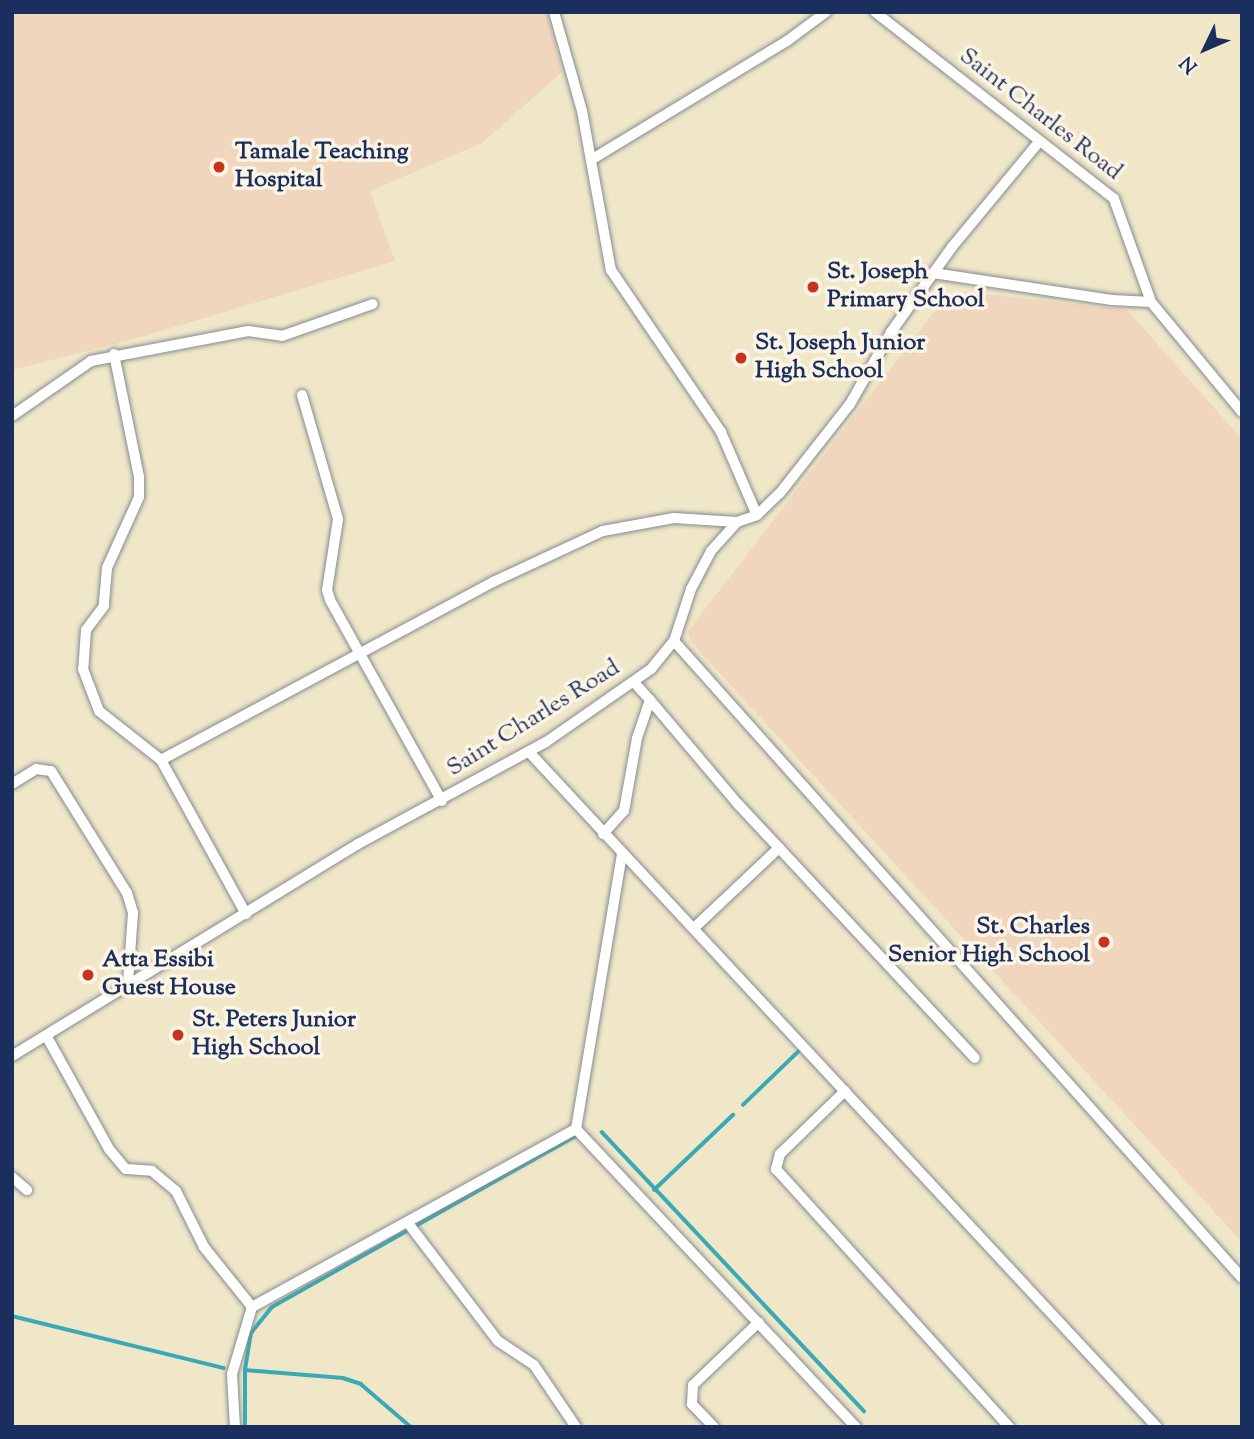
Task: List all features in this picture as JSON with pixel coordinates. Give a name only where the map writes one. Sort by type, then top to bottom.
[{"type":"street","points":[[554,12],[591,160],[611,270],[721,432],[757,515]]},
{"type":"street","points":[[591,160],[776,48],[826,12]]},
{"type":"street","name":"Saint Charles Road","points":[[875,12],[1114,199],[1151,302],[1242,412]]},
{"type":"street","points":[[161,760],[358,653],[603,531],[674,518],[737,522],[757,515],[770,506],[850,404],[891,332],[933,273],[1039,142]]},
{"type":"street","points":[[933,273],[1112,300],[1151,302]]},
{"type":"street","points":[[12,416],[91,361],[114,354],[260,330],[282,336],[373,304]]},
{"type":"street","points":[[114,354],[139,477],[139,497],[107,568],[104,606],[86,630],[83,668],[99,711],[161,760],[246,914]]},
{"type":"street","points":[[302,394],[338,519],[327,590],[358,653],[442,801]]},
{"type":"street","name":"Saint Charles Road","points":[[12,1056],[358,844],[442,801],[528,751],[634,682],[674,641],[699,571],[737,522]]},
{"type":"street","points":[[674,641],[1242,1278]]},
{"type":"street","points":[[634,682],[779,848],[975,1058]]},
{"type":"street","points":[[603,834],[624,811],[637,737],[650,700]]},
{"type":"street","points":[[528,751],[1157,1427]]},
{"type":"street","points":[[12,784],[36,769],[51,771],[127,892],[133,913],[128,983]]},
{"type":"street","points":[[694,928],[779,848]]},
{"type":"street","points":[[576,1129],[622,854]]},
{"type":"street","points":[[47,1037],[109,1149],[126,1169],[152,1171],[176,1191],[204,1247],[252,1307]]},
{"type":"street","points":[[845,1091],[780,1154],[776,1169],[1009,1427]]},
{"type":"street","points":[[235,1427],[232,1374],[252,1307],[576,1129]]},
{"type":"street","points":[[576,1129],[856,1427]]},
{"type":"street","points":[[12,1177],[27,1189]]},
{"type":"street","points":[[408,1223],[498,1340],[534,1365],[576,1427]]},
{"type":"street","points":[[714,1427],[692,1404],[693,1385],[758,1322]]},
{"type":"shaded area","name":"Tamale Teaching Hospital","points":[[12,12],[547,12],[562,72],[482,143],[370,191],[395,261],[141,337],[12,370]]},
{"type":"shaded area","name":"St. Charles Senior High School","points":[[967,292],[1127,310],[1242,439],[1242,1242],[691,642],[688,631],[934,312]]},
{"type":"waterway","points":[[743,1105],[802,1048]]},
{"type":"waterway","points":[[654,1190],[733,1115]]},
{"type":"waterway","points":[[602,1132],[864,1411]]},
{"type":"waterway","points":[[245,1427],[245,1370],[251,1333],[272,1307],[579,1134]]},
{"type":"waterway","points":[[12,1316],[224,1368]]},
{"type":"waterway","points":[[245,1370],[343,1378],[361,1384],[411,1427]]},
{"type":"place","name":"Tamale Teaching Hospital","points":[[219,167]]},
{"type":"place","name":"St. Joseph Primary School","points":[[813,287]]},
{"type":"place","name":"St. Joseph Junior High School","points":[[741,358]]},
{"type":"place","name":"St. Charles Senior High School","points":[[1104,942]]},
{"type":"place","name":"Atta Essibi Guest House","points":[[88,975]]},
{"type":"place","name":"St. Peters Junior High School","points":[[178,1035]]}]
